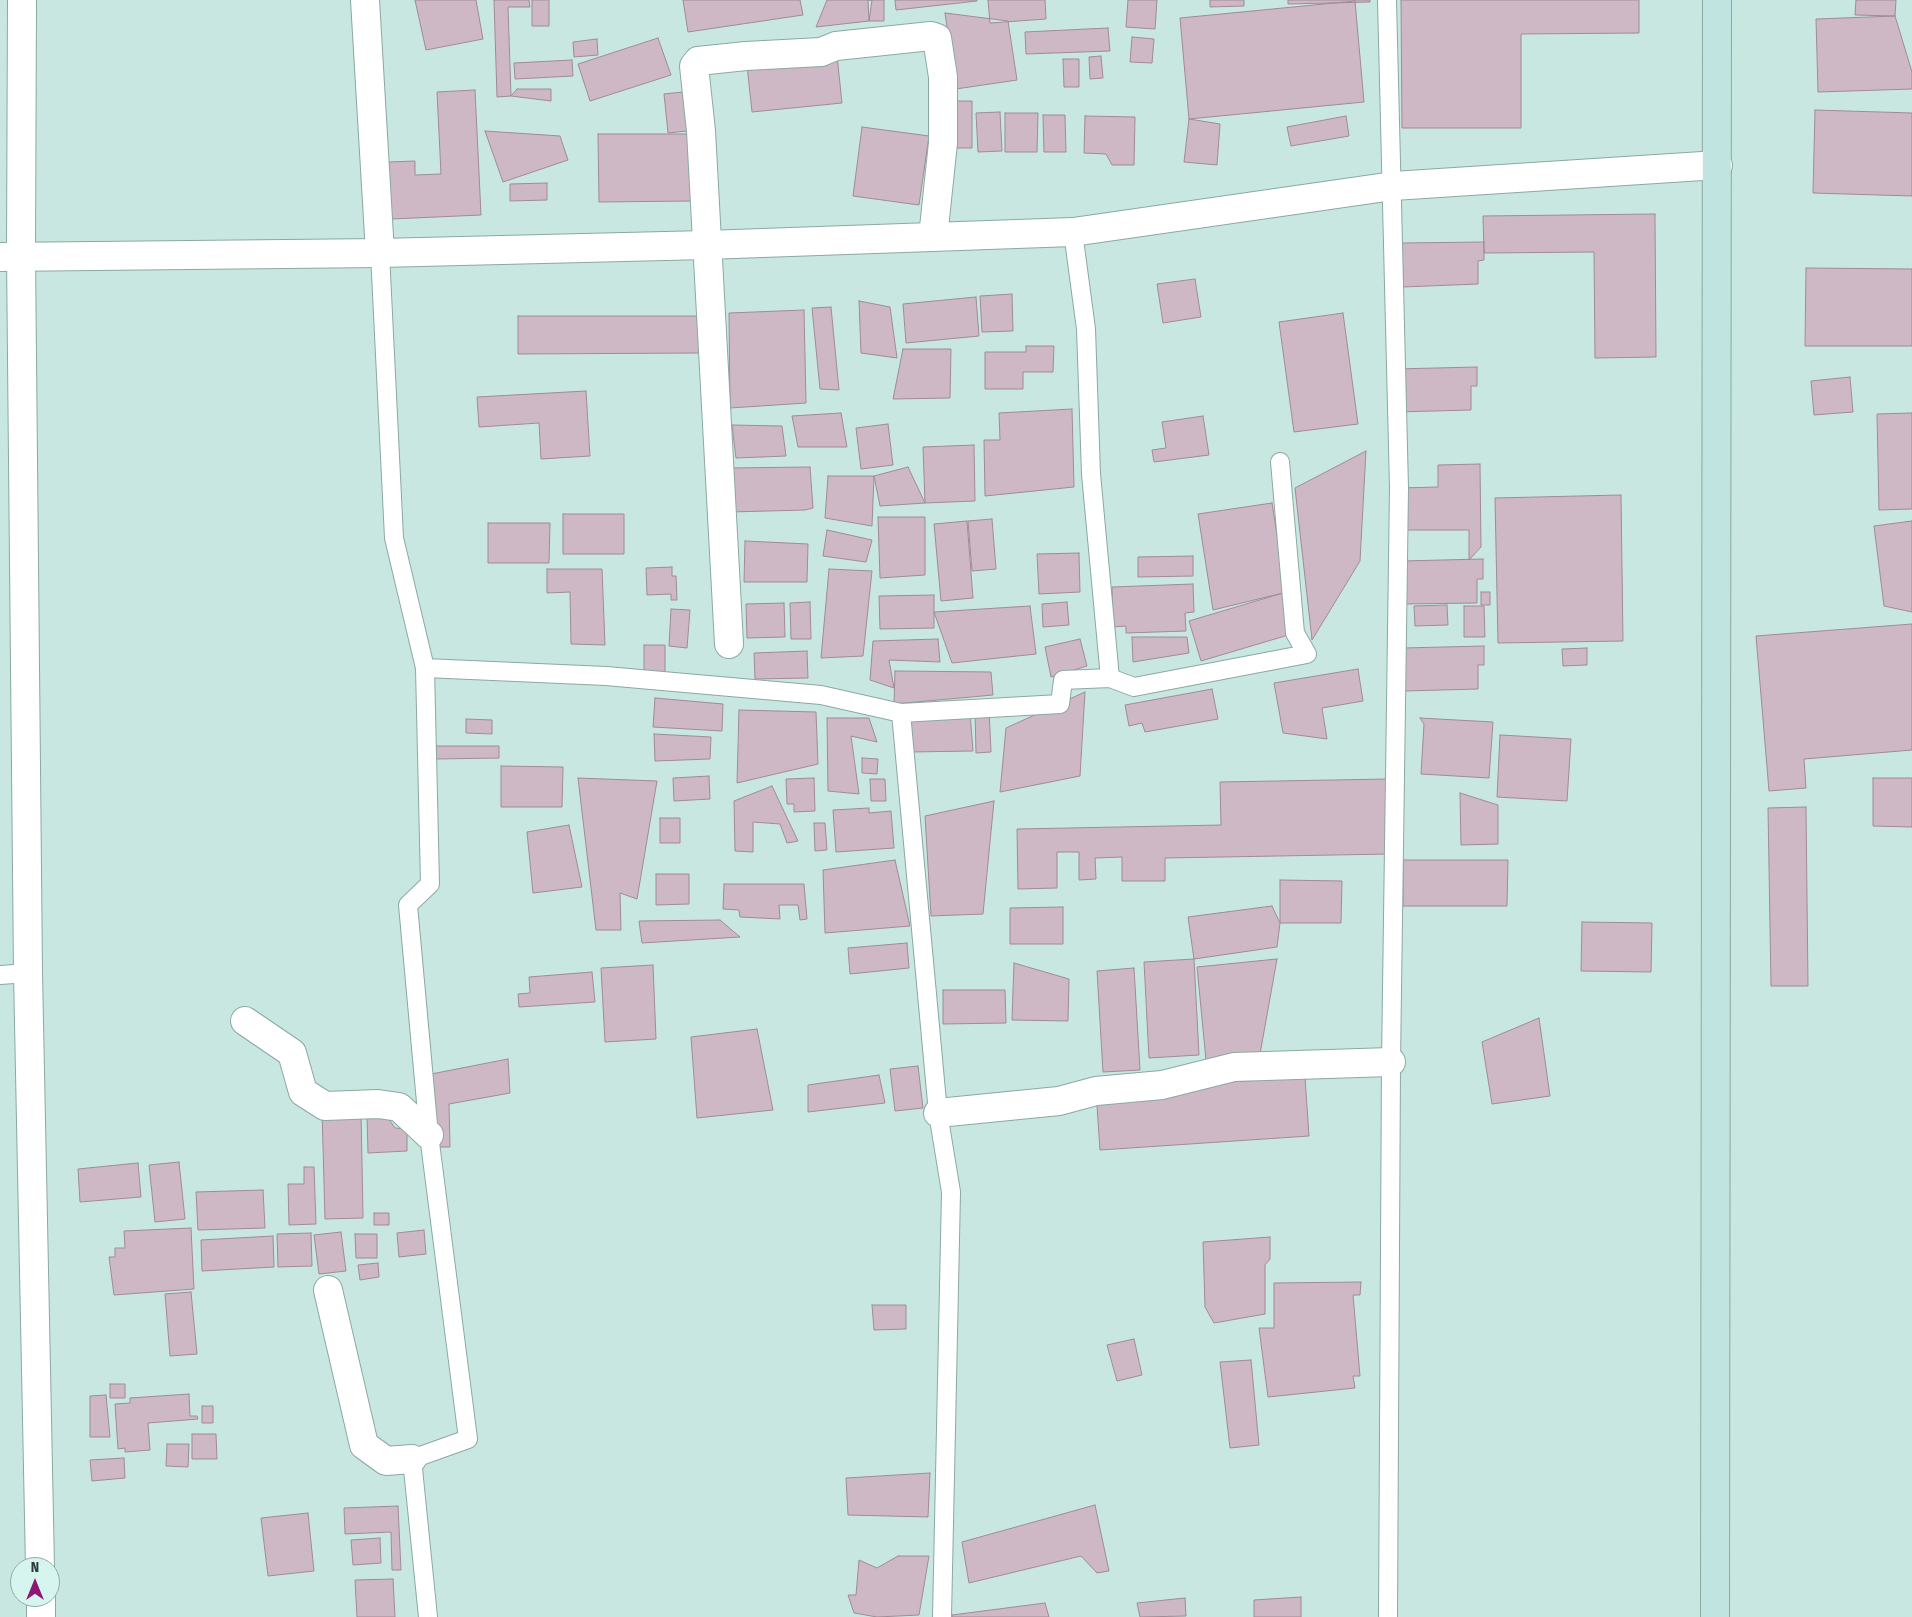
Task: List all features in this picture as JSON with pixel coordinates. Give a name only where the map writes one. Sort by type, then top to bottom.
[{"type":"main road","points":[[1715,1617],[1717,0]]},
{"type":"street","points":[[22,0],[10,256],[28,973],[40,1557]]},
{"type":"street","points":[[366,0],[380,253]]},
{"type":"street","points":[[729,644],[701,131],[694,66],[698,61],[821,52],[836,46],[931,36],[937,38],[943,77],[943,143],[933,237]]},
{"type":"street","points":[[10,256],[380,253],[706,245],[1074,232],[1393,186],[1718,165]]},
{"type":"street","points":[[245,1021],[292,1053],[303,1092],[325,1106],[378,1104],[399,1108],[429,1134]]},
{"type":"street","points":[[938,1113],[1059,1101],[1096,1091],[1162,1085],[1234,1066],[1391,1062]]},
{"type":"street","points":[[328,1290],[364,1445],[386,1461],[412,1460]]},
{"type":"lane","points":[[1387,0],[1400,488],[1391,1062],[1388,1617]]},
{"type":"lane","points":[[1074,232],[1086,329],[1092,474],[1110,678]]},
{"type":"lane","points":[[380,253],[394,538],[425,668],[430,884],[408,905],[429,1134],[468,1439],[412,1460],[428,1617]]},
{"type":"lane","points":[[425,668],[606,676],[821,695],[901,713],[1060,704],[1063,680],[1110,678],[1134,687],[1307,654],[1295,633],[1280,462]]},
{"type":"lane","points":[[901,713],[938,1113],[951,1192],[942,1617]]},
{"type":"lane","points":[[0,975],[28,973]]},
{"type":"building","points":[[415,0],[476,0],[483,39],[426,50]]},
{"type":"building","points":[[494,0],[529,0],[530,7],[508,7],[511,96],[497,97]]},
{"type":"building","points":[[532,0],[549,0],[549,26],[532,26]]},
{"type":"building","points":[[683,0],[800,0],[803,15],[688,32]]},
{"type":"building","points":[[827,0],[872,0],[869,21],[816,27]]},
{"type":"building","points":[[868,0],[884,0],[884,21],[869,21]]},
{"type":"building","points":[[895,0],[977,0],[977,1],[896,10]]},
{"type":"building","points":[[988,0],[1045,0],[1046,19],[990,23]]},
{"type":"building","points":[[1128,0],[1157,0],[1155,29],[1126,27]]},
{"type":"building","points":[[1210,0],[1244,0],[1244,6],[1210,7]]},
{"type":"building","points":[[1288,0],[1370,0],[1370,2],[1288,4]]},
{"type":"building","points":[[1401,0],[1639,0],[1639,33],[1521,34],[1521,128],[1402,128]]},
{"type":"building","points":[[1856,0],[1896,0],[1895,16],[1855,15]]},
{"type":"building","points":[[1355,1],[1364,102],[1189,119],[1180,18]]},
{"type":"building","points":[[945,13],[1008,21],[1017,80],[956,89]]},
{"type":"building","points":[[1895,16],[1912,72],[1912,89],[1818,92],[1816,19]]},
{"type":"building","points":[[1108,28],[1110,51],[1026,54],[1025,32]]},
{"type":"building","points":[[1132,37],[1154,39],[1152,63],[1130,62]]},
{"type":"building","points":[[658,38],[671,75],[590,101],[578,64]]},
{"type":"building","points":[[597,39],[598,55],[574,57],[573,42]]},
{"type":"building","points":[[836,46],[842,103],[752,112],[746,56]]},
{"type":"building","points":[[1101,56],[1103,78],[1090,79],[1089,57]]},
{"type":"building","points":[[1063,59],[1079,59],[1079,87],[1064,87]]},
{"type":"building","points":[[572,60],[573,76],[515,79],[514,63]]},
{"type":"building","points":[[517,89],[551,89],[551,101],[511,96]]},
{"type":"building","points":[[475,90],[481,215],[391,219],[389,162],[415,161],[415,175],[441,174],[437,92]]},
{"type":"building","points":[[692,91],[697,130],[668,133],[664,94]]},
{"type":"building","points":[[955,101],[972,101],[972,148],[955,148]]},
{"type":"building","points":[[1815,110],[1912,113],[1912,196],[1813,193]]},
{"type":"building","points":[[1000,112],[1002,151],[978,152],[976,113]]},
{"type":"building","points":[[1005,113],[1038,113],[1037,152],[1005,152]]},
{"type":"building","points":[[1043,115],[1065,115],[1066,152],[1044,152]]},
{"type":"building","points":[[1085,116],[1135,117],[1134,165],[1112,165],[1106,154],[1084,153]]},
{"type":"building","points":[[1346,116],[1349,136],[1291,146],[1287,127]]},
{"type":"building","points":[[1189,119],[1220,124],[1217,165],[1184,162]]},
{"type":"building","points":[[862,127],[929,136],[919,205],[853,196]]},
{"type":"building","points":[[485,131],[560,136],[568,160],[503,182]]},
{"type":"building","points":[[598,134],[693,134],[693,201],[599,202]]},
{"type":"building","points":[[547,183],[547,200],[510,201],[510,184]]},
{"type":"building","points":[[1655,214],[1656,357],[1595,358],[1594,252],[1484,253],[1483,216]]},
{"type":"building","points":[[1484,242],[1484,260],[1478,261],[1478,284],[1403,287],[1402,243]]},
{"type":"building","points":[[1806,268],[1912,269],[1912,346],[1805,346]]},
{"type":"building","points":[[1195,279],[1201,317],[1163,323],[1157,284]]},
{"type":"building","points":[[1012,294],[1013,331],[982,332],[980,296]]},
{"type":"building","points":[[976,297],[979,336],[906,343],[903,304]]},
{"type":"building","points":[[859,301],[890,307],[897,358],[861,353]]},
{"type":"building","points":[[831,307],[839,390],[820,389],[812,308]]},
{"type":"building","points":[[804,310],[806,403],[730,408],[729,313]]},
{"type":"building","points":[[1343,313],[1358,424],[1294,432],[1279,322]]},
{"type":"building","points":[[518,316],[699,316],[699,353],[518,354]]},
{"type":"building","points":[[1026,346],[1054,346],[1053,372],[1023,372],[1023,389],[985,389],[985,352],[1026,352]]},
{"type":"building","points":[[903,349],[951,349],[950,398],[893,399]]},
{"type":"building","points":[[1477,367],[1477,386],[1471,386],[1471,410],[1396,412],[1395,369]]},
{"type":"building","points":[[1850,377],[1853,412],[1814,415],[1811,381]]},
{"type":"building","points":[[586,391],[590,456],[541,459],[539,423],[479,427],[477,397]]},
{"type":"building","points":[[1072,409],[1074,487],[985,496],[984,440],[1000,440],[999,413]]},
{"type":"building","points":[[841,413],[847,447],[798,447],[792,416]]},
{"type":"building","points":[[1912,413],[1912,509],[1879,510],[1877,414]]},
{"type":"building","points":[[1203,416],[1209,455],[1154,462],[1152,450],[1166,448],[1162,422]]},
{"type":"building","points":[[888,424],[893,465],[861,469],[856,428]]},
{"type":"building","points":[[732,425],[782,426],[786,456],[736,458]]},
{"type":"building","points":[[974,445],[975,501],[925,503],[923,447]]},
{"type":"building","points":[[1366,451],[1360,561],[1312,640],[1295,488]]},
{"type":"building","points":[[1480,464],[1481,547],[1469,560],[1469,530],[1400,530],[1399,488],[1438,487],[1438,465]]},
{"type":"building","points":[[810,467],[813,508],[805,510],[730,512],[728,468]]},
{"type":"building","points":[[908,467],[925,503],[880,506],[874,476]]},
{"type":"building","points":[[828,476],[874,476],[872,526],[825,518]]},
{"type":"building","points":[[1621,495],[1623,641],[1498,643],[1495,498]]},
{"type":"building","points":[[1272,503],[1287,599],[1283,593],[1213,610],[1198,514]]},
{"type":"building","points":[[563,514],[624,514],[624,554],[563,554]]},
{"type":"building","points":[[878,517],[925,517],[925,575],[880,578]]},
{"type":"building","points":[[992,519],[996,569],[972,571],[968,521]]},
{"type":"building","points":[[967,521],[973,598],[941,601],[934,524]]},
{"type":"building","points":[[1912,521],[1912,612],[1884,606],[1874,526]]},
{"type":"building","points":[[488,523],[550,523],[549,563],[488,563]]},
{"type":"building","points":[[827,530],[872,540],[866,562],[823,556]]},
{"type":"building","points":[[745,541],[808,544],[807,582],[744,582]]},
{"type":"building","points":[[1079,553],[1080,592],[1039,594],[1037,554]]},
{"type":"building","points":[[1193,556],[1193,576],[1138,577],[1138,557]]},
{"type":"building","points":[[1483,559],[1483,579],[1477,579],[1477,603],[1403,604],[1402,561]]},
{"type":"building","points":[[672,567],[672,576],[676,576],[677,600],[671,600],[671,594],[647,595],[646,568]]},
{"type":"building","points":[[547,569],[602,569],[605,645],[571,644],[570,592],[547,593]]},
{"type":"building","points":[[829,569],[872,571],[863,656],[821,658]]},
{"type":"building","points":[[1193,584],[1194,612],[1185,613],[1186,631],[1126,633],[1126,626],[1113,627],[1112,587]]},
{"type":"building","points":[[1481,592],[1490,592],[1490,605],[1481,605]]},
{"type":"building","points":[[1283,593],[1295,633],[1201,661],[1189,621]]},
{"type":"building","points":[[934,595],[934,628],[880,629],[879,596]]},
{"type":"building","points":[[810,602],[811,639],[791,639],[790,603]]},
{"type":"building","points":[[1067,602],[1069,625],[1043,627],[1042,604]]},
{"type":"building","points":[[784,603],[785,637],[747,638],[746,604]]},
{"type":"building","points":[[1447,605],[1448,625],[1415,626],[1414,606]]},
{"type":"building","points":[[1030,606],[1036,654],[952,663],[934,612]]},
{"type":"building","points":[[1464,606],[1484,606],[1485,637],[1464,637]]},
{"type":"building","points":[[671,609],[690,610],[687,648],[669,646]]},
{"type":"building","points":[[1912,624],[1912,750],[1804,759],[1806,788],[1769,791],[1756,636]]},
{"type":"building","points":[[1132,637],[1187,637],[1189,653],[1133,662]]},
{"type":"building","points":[[938,639],[940,662],[889,660],[894,688],[870,680],[873,641]]},
{"type":"building","points":[[1080,639],[1087,666],[1051,677],[1045,647]]},
{"type":"building","points":[[644,645],[665,645],[665,675],[644,675]]},
{"type":"building","points":[[1484,646],[1484,665],[1478,665],[1478,689],[1404,691],[1403,648]]},
{"type":"building","points":[[1587,648],[1587,665],[1563,666],[1562,649]]},
{"type":"building","points":[[807,651],[808,678],[755,679],[754,653]]},
{"type":"building","points":[[1358,669],[1363,701],[1322,708],[1327,739],[1283,733],[1274,683]]},
{"type":"building","points":[[895,671],[991,672],[993,695],[894,704]]},
{"type":"building","points":[[1212,689],[1218,719],[1145,732],[1142,723],[1129,726],[1125,705]]},
{"type":"building","points":[[1085,692],[1080,776],[1000,792],[1006,728]]},
{"type":"building","points":[[655,698],[723,704],[722,731],[653,727]]},
{"type":"building","points":[[739,710],[816,712],[818,764],[737,783]]},
{"type":"building","points":[[975,710],[989,710],[991,752],[976,753]]},
{"type":"building","points":[[970,712],[973,751],[910,752],[910,715]]},
{"type":"building","points":[[827,718],[869,718],[877,742],[851,736],[859,794],[828,791]]},
{"type":"building","points":[[1420,718],[1493,722],[1489,778],[1421,774],[1424,724]]},
{"type":"building","points":[[466,719],[492,720],[492,734],[466,733]]},
{"type":"building","points":[[654,734],[711,737],[710,759],[655,761]]},
{"type":"building","points":[[1500,735],[1571,739],[1567,801],[1497,797]]},
{"type":"building","points":[[436,746],[499,746],[499,758],[436,759]]},
{"type":"building","points":[[862,758],[878,759],[877,774],[862,773]]},
{"type":"building","points":[[501,766],[563,767],[562,807],[501,807]]},
{"type":"building","points":[[709,776],[710,799],[674,801],[673,778]]},
{"type":"building","points":[[578,778],[657,781],[637,899],[620,893],[621,930],[596,930]]},
{"type":"building","points":[[814,778],[815,811],[794,812],[794,804],[787,804],[786,779]]},
{"type":"building","points":[[1873,778],[1912,778],[1912,827],[1873,826]]},
{"type":"building","points":[[870,779],[885,779],[886,801],[871,801]]},
{"type":"building","points":[[1388,779],[1390,854],[1165,858],[1165,881],[1122,881],[1122,857],[1095,858],[1096,879],[1079,880],[1079,852],[1057,852],[1057,888],[1018,889],[1017,829],[1221,825],[1220,782]]},
{"type":"building","points":[[772,786],[798,841],[787,843],[780,824],[753,822],[753,852],[735,851],[734,801]]},
{"type":"building","points":[[1460,793],[1498,805],[1498,844],[1461,845]]},
{"type":"building","points":[[994,801],[983,914],[931,916],[925,816]]},
{"type":"building","points":[[1806,807],[1808,986],[1771,986],[1768,808]]},
{"type":"building","points":[[869,808],[869,813],[891,811],[894,848],[836,852],[833,810]]},
{"type":"building","points":[[660,818],[680,818],[680,843],[660,843]]},
{"type":"building","points":[[814,823],[825,823],[827,850],[815,851]]},
{"type":"building","points":[[569,825],[582,887],[533,893],[527,832]]},
{"type":"building","points":[[895,860],[910,926],[825,933],[823,870]]},
{"type":"building","points":[[1403,860],[1508,860],[1507,906],[1403,906]]},
{"type":"building","points":[[656,874],[689,874],[689,904],[656,905]]},
{"type":"building","points":[[1280,880],[1342,881],[1341,923],[1280,923]]},
{"type":"building","points":[[724,884],[804,884],[807,919],[800,920],[798,905],[779,905],[780,919],[740,917],[739,910],[723,909]]},
{"type":"building","points":[[1272,906],[1280,923],[1277,947],[1194,959],[1188,917]]},
{"type":"building","points":[[1063,907],[1063,944],[1010,944],[1010,908]]},
{"type":"building","points":[[720,920],[740,937],[642,943],[639,921]]},
{"type":"building","points":[[1582,922],[1652,923],[1651,972],[1581,971]]},
{"type":"building","points":[[907,943],[909,968],[850,974],[848,948]]},
{"type":"building","points":[[1194,959],[1199,1055],[1149,1058],[1144,962]]},
{"type":"building","points":[[1277,959],[1260,1054],[1206,1060],[1197,967]]},
{"type":"building","points":[[1014,963],[1069,979],[1068,1021],[1012,1020]]},
{"type":"building","points":[[653,965],[656,1039],[605,1042],[601,968]]},
{"type":"building","points":[[1134,968],[1140,1070],[1103,1072],[1097,971]]},
{"type":"building","points":[[592,972],[595,1002],[519,1007],[518,994],[530,993],[529,977]]},
{"type":"building","points":[[943,990],[1005,990],[1006,1023],[943,1024]]},
{"type":"building","points":[[1539,1018],[1550,1096],[1492,1104],[1482,1042]]},
{"type":"building","points":[[757,1029],[773,1110],[697,1118],[691,1037]]},
{"type":"building","points":[[508,1059],[510,1093],[449,1104],[450,1147],[432,1147],[426,1075]]},
{"type":"building","points":[[918,1066],[923,1108],[895,1111],[890,1069]]},
{"type":"building","points":[[879,1075],[885,1103],[808,1112],[808,1085]]},
{"type":"building","points":[[1305,1077],[1309,1136],[1100,1150],[1096,1091]]},
{"type":"building","points":[[361,1109],[363,1218],[325,1219],[322,1110]]},
{"type":"building","points":[[386,1115],[395,1128],[407,1129],[407,1151],[368,1153],[367,1116]]},
{"type":"building","points":[[179,1162],[185,1219],[155,1222],[149,1165]]},
{"type":"building","points":[[138,1163],[141,1197],[80,1202],[78,1169]]},
{"type":"building","points":[[304,1167],[314,1167],[316,1224],[289,1225],[288,1184],[304,1184]]},
{"type":"building","points":[[263,1190],[265,1228],[198,1230],[196,1192]]},
{"type":"building","points":[[374,1213],[389,1213],[389,1225],[374,1225]]},
{"type":"building","points":[[191,1228],[194,1289],[114,1295],[109,1257],[115,1257],[115,1248],[125,1248],[124,1231]]},
{"type":"building","points":[[424,1230],[426,1254],[399,1257],[397,1233]]},
{"type":"building","points":[[341,1232],[346,1271],[319,1274],[314,1235]]},
{"type":"building","points":[[311,1233],[312,1266],[278,1267],[277,1234]]},
{"type":"building","points":[[355,1234],[377,1234],[377,1258],[356,1258]]},
{"type":"building","points":[[273,1236],[274,1267],[202,1271],[201,1240]]},
{"type":"building","points":[[1270,1237],[1270,1259],[1265,1265],[1265,1314],[1214,1323],[1205,1307],[1203,1242]]},
{"type":"building","points":[[378,1263],[379,1277],[360,1280],[358,1265]]},
{"type":"building","points":[[1361,1282],[1360,1295],[1353,1295],[1360,1376],[1353,1376],[1355,1388],[1268,1397],[1259,1328],[1274,1328],[1274,1283]]},
{"type":"building","points":[[191,1292],[197,1354],[170,1356],[165,1294]]},
{"type":"building","points":[[872,1305],[906,1305],[906,1329],[874,1330]]},
{"type":"building","points":[[1134,1339],[1142,1375],[1117,1381],[1107,1345]]},
{"type":"building","points":[[1251,1360],[1259,1445],[1230,1448],[1220,1362]]},
{"type":"building","points":[[110,1384],[125,1384],[125,1398],[110,1398]]},
{"type":"building","points":[[189,1394],[190,1416],[197,1416],[198,1419],[148,1423],[150,1450],[125,1452],[125,1448],[118,1449],[115,1404],[130,1403],[130,1398]]},
{"type":"building","points":[[106,1395],[110,1437],[90,1437],[90,1396]]},
{"type":"building","points":[[202,1406],[213,1406],[213,1423],[202,1423]]},
{"type":"building","points":[[192,1434],[216,1434],[217,1459],[192,1459]]},
{"type":"building","points":[[167,1444],[189,1444],[188,1467],[166,1466]]},
{"type":"building","points":[[124,1458],[125,1478],[92,1481],[90,1460]]},
{"type":"building","points":[[930,1473],[928,1517],[848,1515],[846,1478]]},
{"type":"building","points":[[1095,1505],[1109,1571],[1097,1573],[1081,1556],[969,1583],[962,1542]]},
{"type":"building","points":[[398,1506],[401,1570],[392,1570],[391,1532],[345,1534],[344,1508]]},
{"type":"building","points":[[308,1513],[314,1571],[268,1576],[261,1518]]},
{"type":"building","points":[[380,1538],[381,1563],[353,1565],[351,1540]]},
{"type":"building","points":[[898,1556],[929,1556],[919,1615],[877,1617],[854,1613],[848,1595],[856,1595],[859,1560],[877,1568]]},
{"type":"building","points":[[393,1579],[395,1617],[357,1617],[355,1580]]},
{"type":"building","points":[[1301,1597],[1301,1617],[1254,1617],[1254,1600]]},
{"type":"building","points":[[1185,1598],[1186,1616],[1140,1617],[1137,1603]]},
{"type":"building","points":[[1045,1603],[1049,1617],[952,1617],[952,1615]]}]
